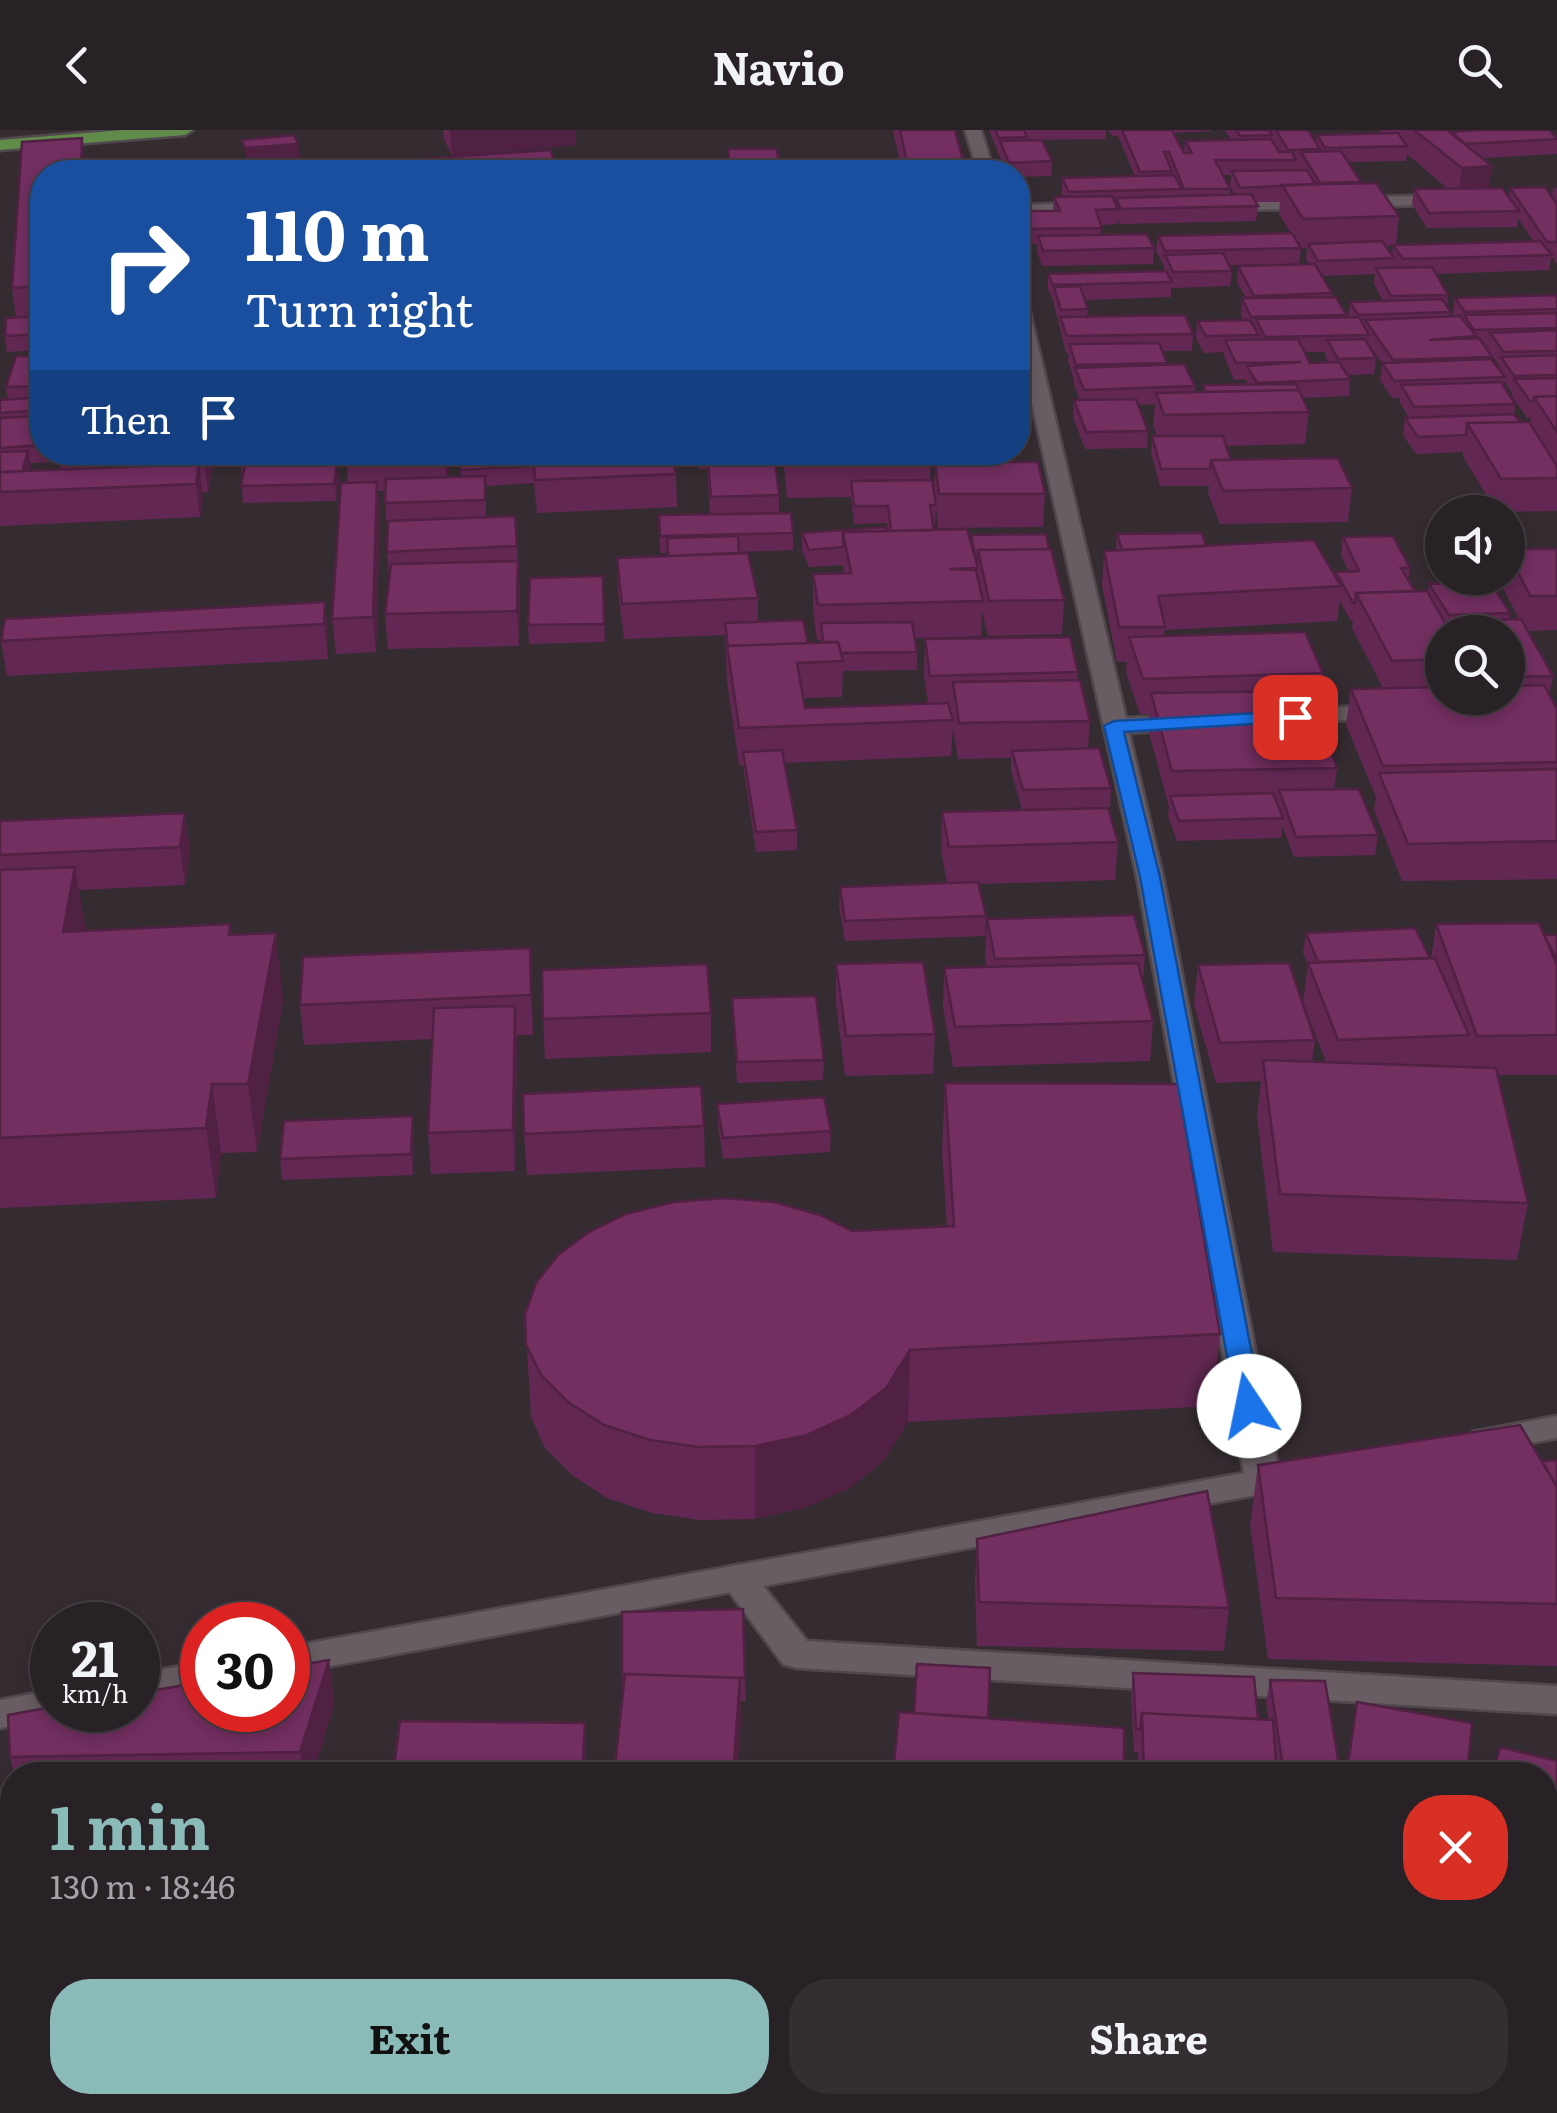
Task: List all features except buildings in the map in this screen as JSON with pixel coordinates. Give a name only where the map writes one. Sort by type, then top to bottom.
[{"type":"main road","points":[[0,145],[185,130]]},
{"type":"street","points":[[973,130],[982,160]]},
{"type":"street","points":[[1191,206],[1470,200]]},
{"type":"street","points":[[1030,210],[1114,208]]},
{"type":"street","points":[[1030,353],[1150,877],[1263,1481]]},
{"type":"street","points":[[1249,719],[1423,710]]},
{"type":"street","points":[[1114,726],[1210,721]]},
{"type":"street","points":[[1459,1445],[1557,1427]]},
{"type":"street","points":[[310,1657],[1322,1470]]},
{"type":"street","points":[[737,1578],[796,1654],[1557,1700]]},
{"type":"street","points":[[0,1714],[30,1708]]},
{"type":"route","points":[[1249,1406],[1150,877],[1114,726],[1295,717]]}]
